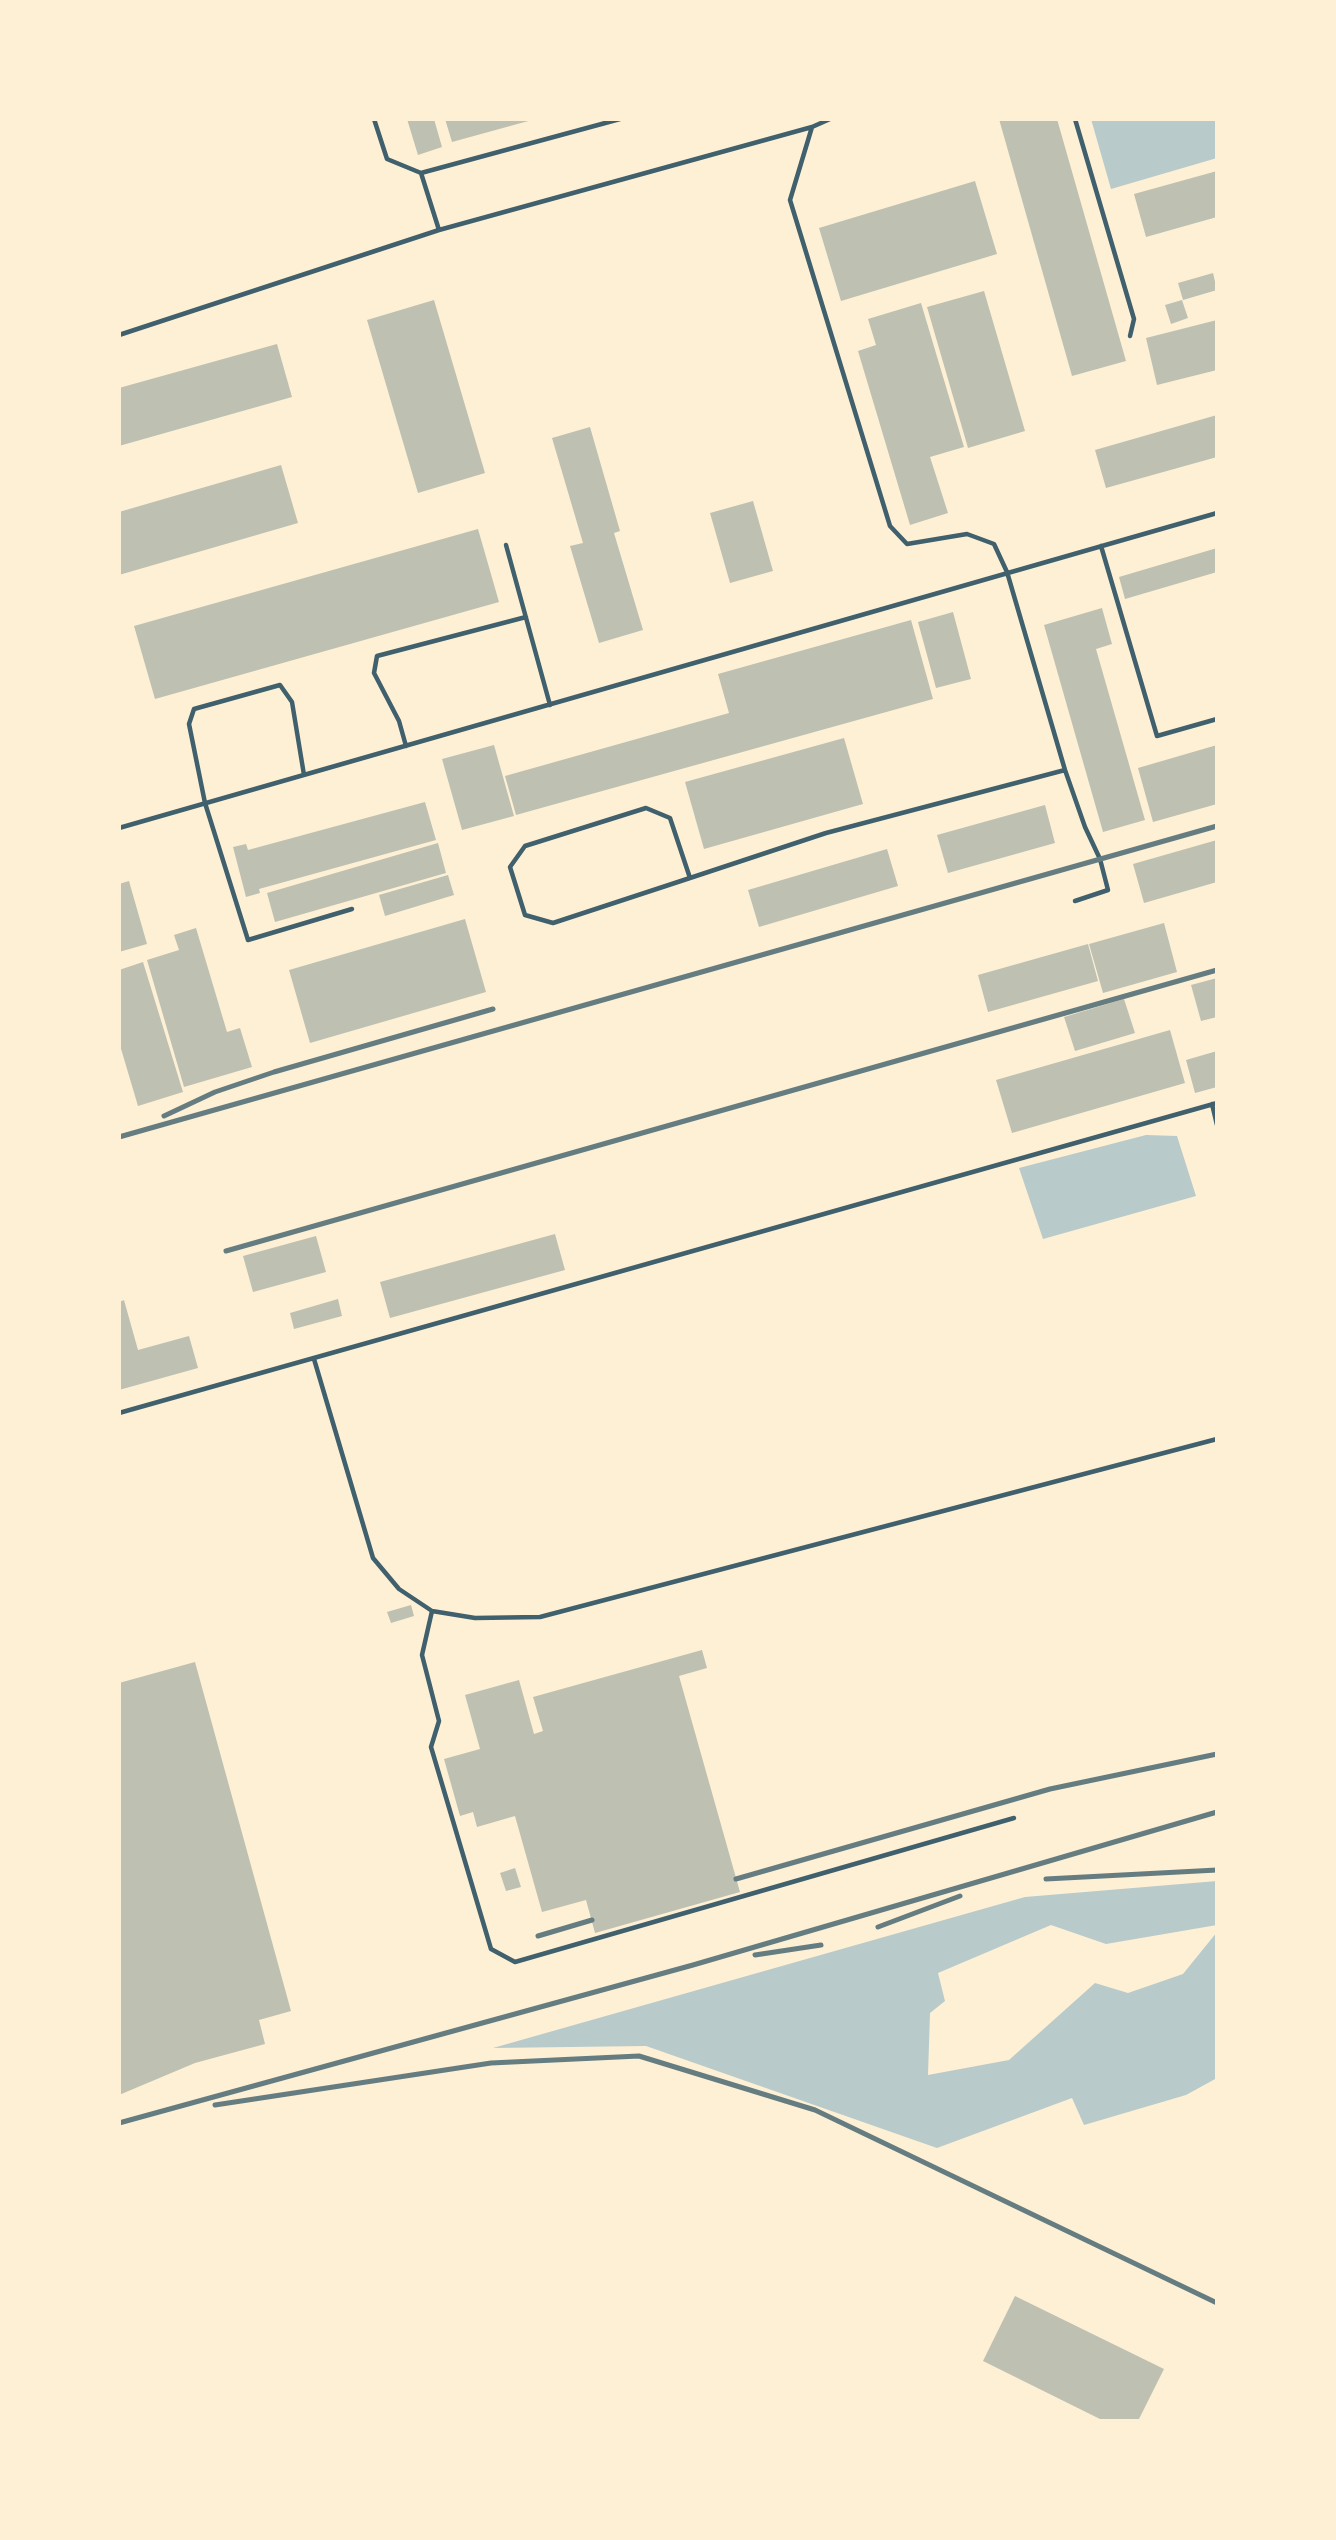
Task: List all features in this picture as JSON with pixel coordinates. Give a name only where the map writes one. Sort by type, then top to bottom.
[{"type":"lane","points":[[374,119],[387,159],[421,173],[620,119]]},
{"type":"lane","points":[[119,335],[439,230],[812,127],[830,119]]},
{"type":"lane","points":[[1075,119],[1134,319],[1130,336]]},
{"type":"lane","points":[[812,127],[790,200],[890,526],[907,544],[967,534],[994,544],[1007,572],[1065,770],[1108,890],[1075,901]]},
{"type":"lane","points":[[421,173],[439,230]]},
{"type":"lane","points":[[119,828],[1217,513]]},
{"type":"lane","points":[[506,545],[550,705]]},
{"type":"lane","points":[[1101,546],[1157,736],[1217,719]]},
{"type":"lane","points":[[406,746],[399,721],[374,673],[377,656],[526,617]]},
{"type":"lane","points":[[304,775],[292,702],[280,685],[194,709],[189,724],[205,803],[248,940],[352,909]]},
{"type":"lane","points":[[690,878],[670,818],[646,808],[525,846],[510,867],[525,915],[553,923],[690,878],[826,833],[1065,770]]},
{"type":"lane","points":[[119,1413],[1214,1103],[1217,1125]]},
{"type":"lane","points":[[314,1359],[373,1558],[399,1589],[432,1611],[475,1618],[540,1617],[1217,1439]]},
{"type":"lane","points":[[432,1611],[422,1655],[439,1721],[431,1747],[491,1949],[515,1962],[1014,1818]]},
{"type":"shaded area","points":[[1091,119],[1217,119],[1217,158],[1111,189]]},
{"type":"shaded area","points":[[1146,1135],[1177,1136],[1196,1196],[1043,1239],[1019,1168]]},
{"type":"shaded area","points":[[1217,1881],[1217,1925],[1106,1944],[1051,1925],[938,1973],[945,2001],[930,2013],[928,2075],[1009,2060],[1095,1983],[1128,1993],[1183,1974],[1217,1932],[1217,2078],[1186,2095],[1084,2125],[1072,2098],[937,2148],[646,2046],[493,2048],[1025,1897]]},
{"type":"building","points":[[407,119],[434,119],[442,147],[418,155]]},
{"type":"building","points":[[445,119],[532,119],[532,120],[452,142]]},
{"type":"building","points":[[999,119],[1057,119],[1126,361],[1072,376]]},
{"type":"building","points":[[1217,171],[1217,217],[1146,237],[1134,194]]},
{"type":"building","points":[[975,181],[997,254],[841,301],[819,228]]},
{"type":"building","points":[[1213,273],[1217,290],[1183,300],[1178,283]]},
{"type":"building","points":[[984,291],[1025,431],[968,448],[927,307]]},
{"type":"building","points":[[434,300],[485,473],[418,493],[367,320]]},
{"type":"building","points":[[1182,300],[1188,318],[1171,324],[1165,305]]},
{"type":"building","points":[[921,303],[964,447],[930,457],[948,513],[910,525],[858,351],[876,345],[868,319]]},
{"type":"building","points":[[1217,320],[1217,370],[1157,385],[1146,338]]},
{"type":"building","points":[[277,344],[292,397],[119,446],[119,388]]},
{"type":"building","points":[[1217,415],[1217,457],[1106,488],[1095,450]]},
{"type":"building","points":[[590,427],[620,531],[614,533],[643,630],[599,643],[570,546],[583,543],[552,438]]},
{"type":"building","points":[[281,465],[298,523],[119,575],[119,512]]},
{"type":"building","points":[[753,501],[773,571],[730,583],[710,513]]},
{"type":"building","points":[[478,529],[499,602],[155,699],[134,626]]},
{"type":"building","points":[[1217,548],[1217,572],[1125,599],[1119,577]]},
{"type":"building","points":[[1102,608],[1112,644],[1096,649],[1145,820],[1103,832],[1044,625]]},
{"type":"building","points":[[953,612],[971,679],[936,688],[918,622]]},
{"type":"building","points":[[911,620],[933,699],[516,815],[505,776],[729,713],[718,674]]},
{"type":"building","points":[[844,738],[863,804],[704,849],[685,782]]},
{"type":"building","points":[[494,745],[514,816],[462,830],[442,759]]},
{"type":"building","points":[[1217,745],[1217,804],[1153,822],[1138,768]]},
{"type":"building","points":[[425,802],[436,840],[259,889],[260,893],[246,897],[233,847],[246,844],[248,850]]},
{"type":"building","points":[[1045,805],[1055,843],[948,873],[937,835]]},
{"type":"building","points":[[1217,840],[1217,882],[1144,903],[1133,864]]},
{"type":"building","points":[[438,843],[446,873],[275,922],[267,893]]},
{"type":"building","points":[[887,849],[898,886],[759,927],[748,890]]},
{"type":"building","points":[[448,875],[454,895],[385,916],[379,895]]},
{"type":"building","points":[[129,881],[147,944],[119,952],[119,884]]},
{"type":"building","points":[[465,919],[486,992],[310,1043],[289,970]]},
{"type":"building","points":[[1164,923],[1177,972],[1103,993],[1089,944]]},
{"type":"building","points":[[196,928],[227,1032],[240,1028],[252,1067],[184,1087],[147,960],[179,950],[174,935]]},
{"type":"building","points":[[1088,944],[1098,981],[988,1012],[978,975]]},
{"type":"building","points":[[143,962],[183,1092],[138,1106],[119,1042],[119,970]]},
{"type":"building","points":[[1217,978],[1217,1017],[1201,1021],[1191,985]]},
{"type":"building","points":[[1124,999],[1135,1033],[1075,1051],[1064,1017]]},
{"type":"building","points":[[1170,1030],[1185,1083],[1012,1133],[996,1080]]},
{"type":"building","points":[[1217,1051],[1217,1087],[1195,1093],[1186,1060]]},
{"type":"building","points":[[555,1234],[565,1270],[390,1318],[380,1282]]},
{"type":"building","points":[[316,1236],[326,1272],[253,1292],[243,1256]]},
{"type":"building","points":[[338,1299],[342,1316],[294,1329],[290,1313]]},
{"type":"building","points":[[124,1300],[138,1350],[189,1336],[198,1368],[119,1390],[119,1302]]},
{"type":"building","points":[[411,1605],[414,1616],[391,1623],[387,1612]]},
{"type":"building","points":[[702,1650],[707,1668],[679,1676],[740,1892],[595,1933],[586,1900],[542,1912],[515,1816],[477,1827],[473,1812],[460,1816],[444,1759],[480,1749],[465,1695],[519,1680],[534,1734],[543,1731],[533,1697]]},
{"type":"building","points":[[195,1662],[291,2011],[259,2020],[265,2044],[195,2063],[119,2095],[119,1683]]},
{"type":"building","points":[[515,1868],[521,1887],[506,1891],[500,1873]]},
{"type":"building","points":[[1015,2296],[1164,2369],[1138,2421],[1104,2421],[983,2361]]},
{"type":"railway","points":[[119,1137],[1217,826]]},
{"type":"railway","points":[[226,1251],[1217,970]]},
{"type":"railway","points":[[164,1116],[215,1092],[274,1072],[493,1009]]},
{"type":"railway","points":[[736,1879],[1050,1789],[1217,1754]]},
{"type":"railway","points":[[119,2123],[693,1965],[1217,1812]]},
{"type":"railway","points":[[1046,1879],[1217,1870]]},
{"type":"railway","points":[[878,1927],[960,1896]]},
{"type":"railway","points":[[538,1936],[592,1920]]},
{"type":"railway","points":[[755,1955],[821,1945]]},
{"type":"railway","points":[[215,2105],[491,2063],[639,2056],[815,2110],[1217,2303]]}]
